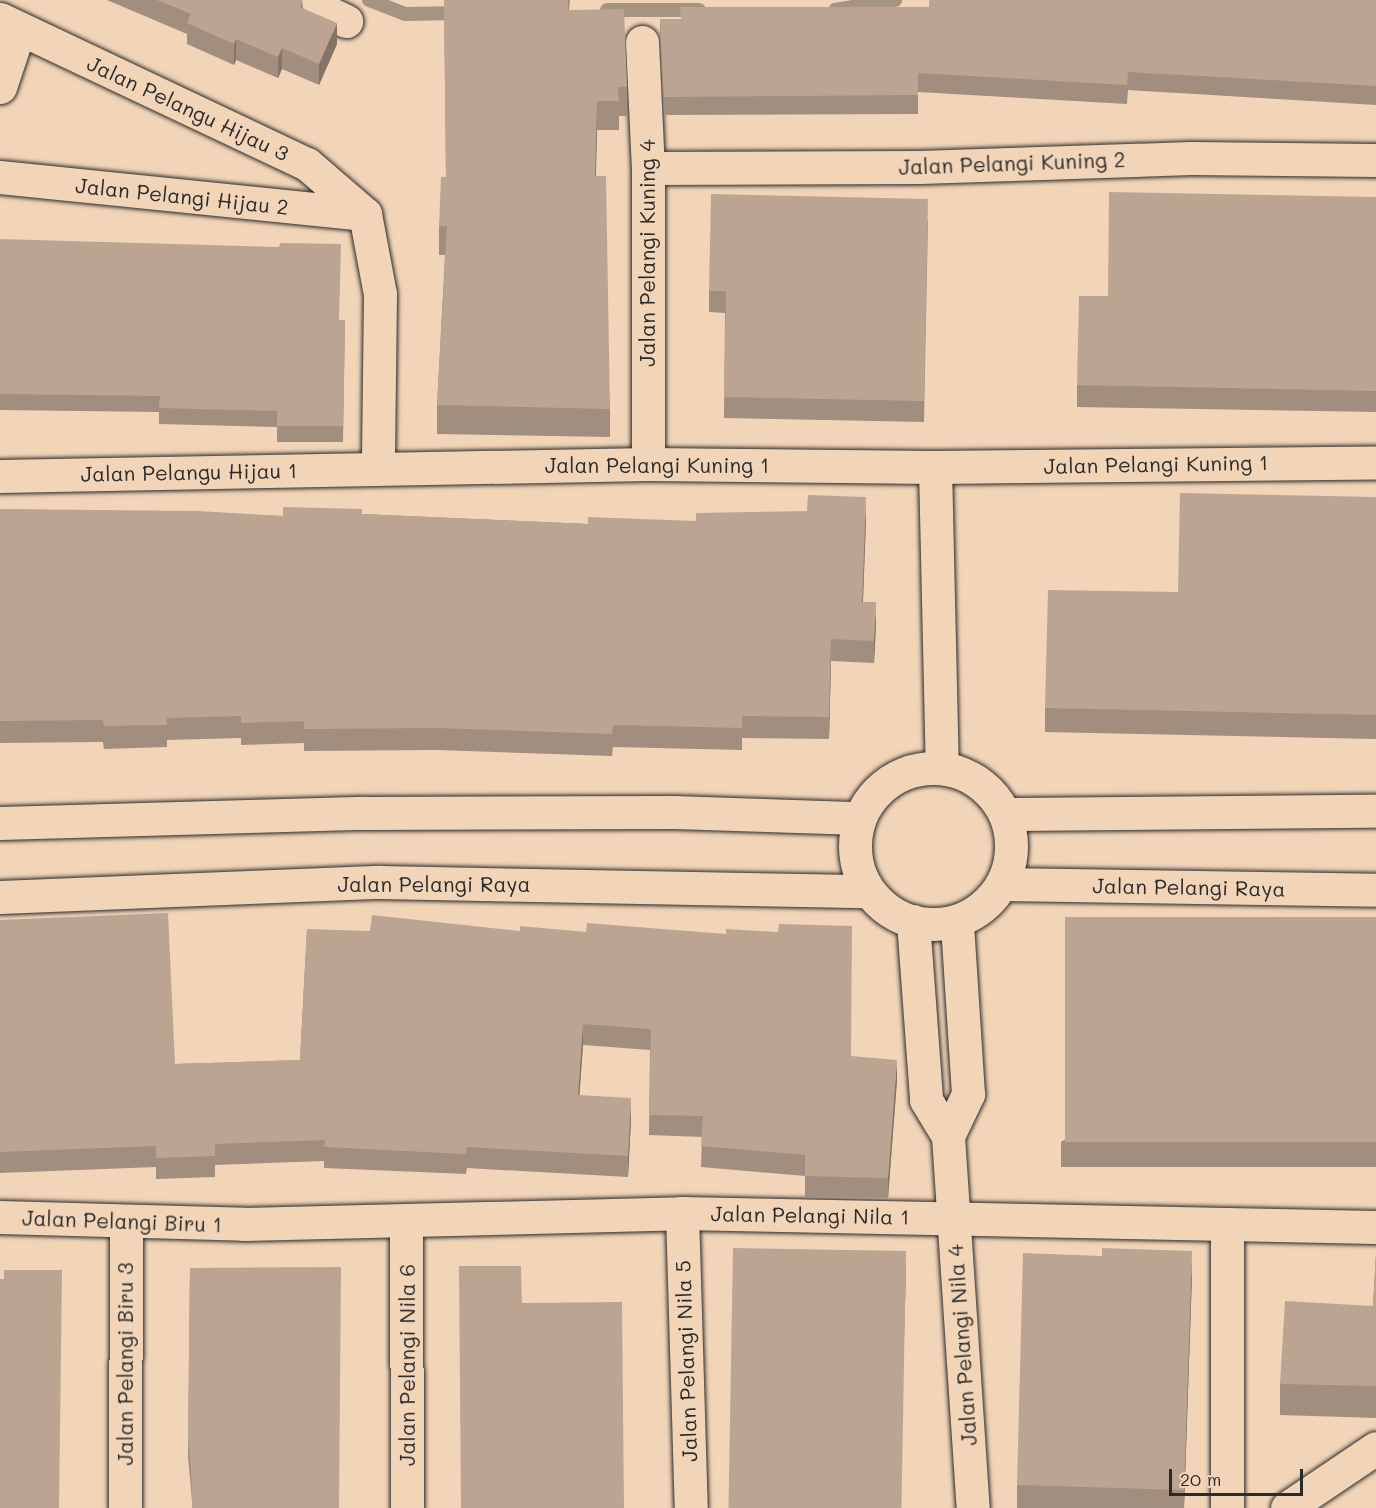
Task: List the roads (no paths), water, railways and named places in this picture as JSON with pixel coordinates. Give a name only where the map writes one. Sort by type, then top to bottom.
[{"type":"street","points":[[302,0],[346,21]]},
{"type":"street","points":[[0,87],[10,25]]},
{"type":"street","name":"Jalan Pelangu Hijau 3","points":[[10,25],[219,120],[307,164],[365,214]]},
{"type":"street","name":"Jalan Pelangi Kuning 4","points":[[642,42],[648,168],[648,464]]},
{"type":"street","name":"Jalan Pelangi Kuning 2","points":[[648,168],[920,167],[1191,158],[1376,160]]},
{"type":"street","name":"Jalan Pelangi Hijau 2","points":[[0,177],[365,214]]},
{"type":"street","points":[[365,214],[380,294],[378,467]]},
{"type":"street","name":"Jalan Pelangi Kuning 1","points":[[378,467],[648,464],[935,467],[1376,462]]},
{"type":"street","name":"Jalan Pelangu Hijau 1","points":[[0,476],[378,467]]},
{"type":"street","points":[[935,467],[942,767]]},
{"type":"street","points":[[942,767],[968,775],[989,791],[1005,814],[1011,837],[1010,861],[1003,884],[984,908],[957,922],[927,926],[894,915],[867,891],[857,868],[854,842],[859,818],[872,796],[892,779],[916,769],[942,767]]},
{"type":"street","points":[[1005,814],[1376,811]]},
{"type":"street","points":[[0,823],[364,813],[674,812],[859,818]]},
{"type":"street","name":"Jalan Pelangi Raya","points":[[0,897],[380,882],[867,891]]},
{"type":"street","name":"Jalan Pelangi Raya","points":[[1003,884],[1376,890]]},
{"type":"street","points":[[913,921],[926,1100],[948,1136]]},
{"type":"street","points":[[948,1136],[968,1094],[957,922]]},
{"type":"street","name":"Jalan Pelangi Nila 4","points":[[948,1136],[973,1508]]},
{"type":"street","name":"Jalan Pelangi Nila 1","points":[[244,1224],[406,1223],[682,1213],[1376,1227]]},
{"type":"street","name":"Jalan Pelangi Nila 5","points":[[682,1213],[691,1508]]},
{"type":"street","name":"Jalan Pelangi Biru 1","points":[[0,1217],[244,1224]]},
{"type":"street","name":"Jalan Pelangi Biru 3","points":[[125,1508],[126,1221]]},
{"type":"street","name":"Jalan Pelangi Nila 6","points":[[406,1223],[407,1508]]},
{"type":"street","points":[[1227,1224],[1227,1508]]},
{"type":"street","points":[[1287,1508],[1376,1448]]},
{"type":"waterway","points":[[369,0],[405,14],[462,13]]},
{"type":"waterway","points":[[835,10],[895,0]]},
{"type":"waterway","points":[[607,10],[699,10]]}]
